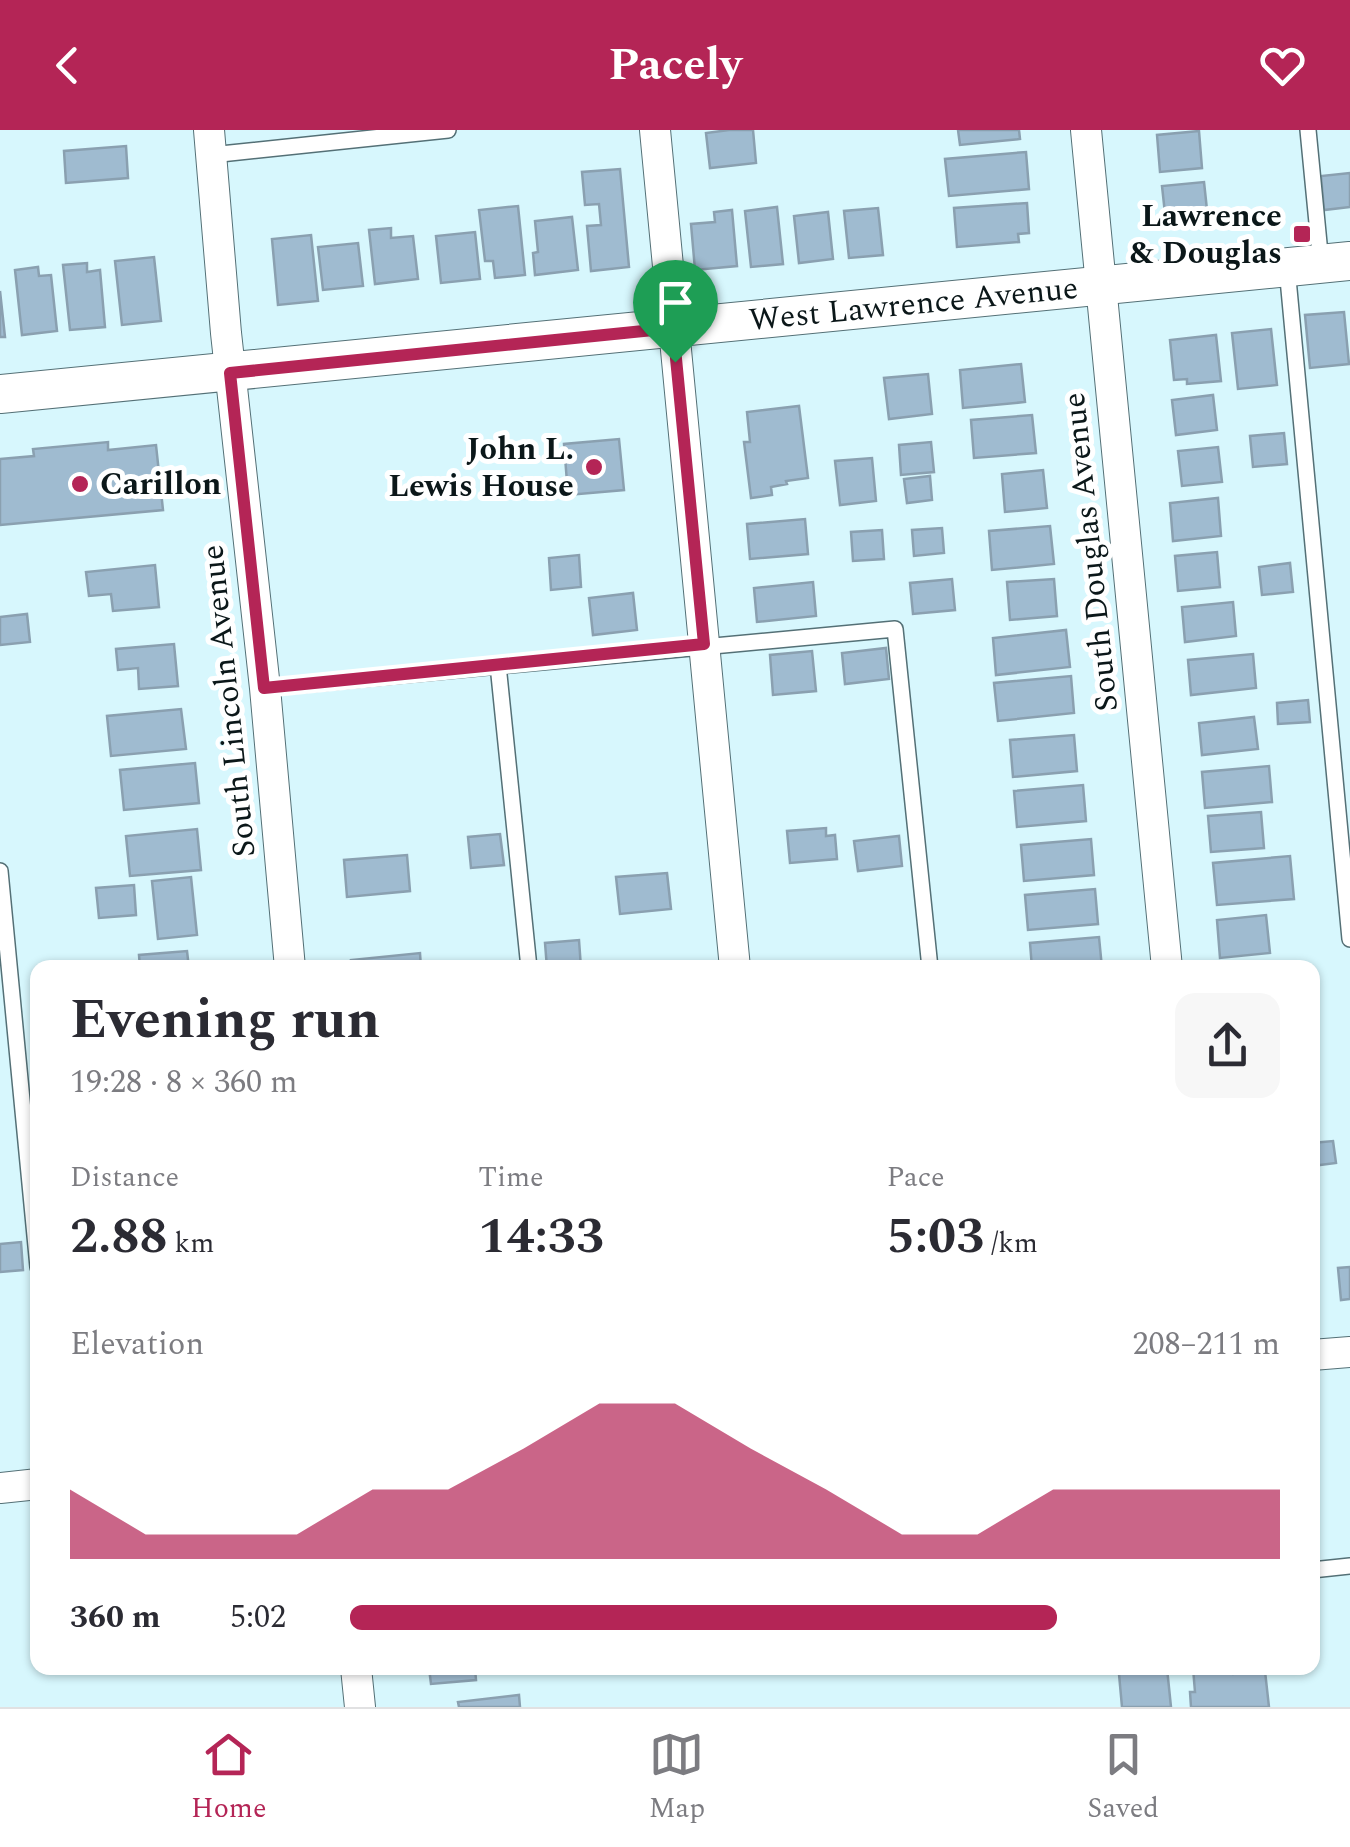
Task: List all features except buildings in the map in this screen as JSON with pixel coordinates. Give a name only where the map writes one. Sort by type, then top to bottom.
[{"type":"street","points":[[655,130],[734,960]]},
{"type":"street","name":"South Douglas Avenue","points":[[1086,130],[1166,960]]},
{"type":"street","name":"South Lincoln Avenue","points":[[210,142],[289,960]]},
{"type":"street","name":"West Lawrence Avenue","points":[[0,394],[1319,265]]},
{"type":"street","points":[[1320,1354],[1350,1352]]},
{"type":"street","points":[[0,1488],[30,1485]]},
{"type":"street","points":[[357,1675],[360,1707]]},
{"type":"lane","points":[[210,142],[448,130]]},
{"type":"lane","points":[[1308,130],[1319,265],[1350,939]]},
{"type":"lane","points":[[264,688],[896,629],[929,960]]},
{"type":"lane","points":[[498,665],[529,960]]},
{"type":"lane","points":[[0,870],[30,1183]]},
{"type":"lane","points":[[1320,1569],[1350,1566]]},
{"type":"place","name":"Lawrence & Douglas","points":[[1302,234]]},
{"type":"place","name":"John L. Lewis House","points":[[594,467]]},
{"type":"place","name":"Carillon","points":[[80,484]]},
{"type":"route","points":[[673,328],[675,362],[704,644],[264,688],[230,373],[673,328]]}]
